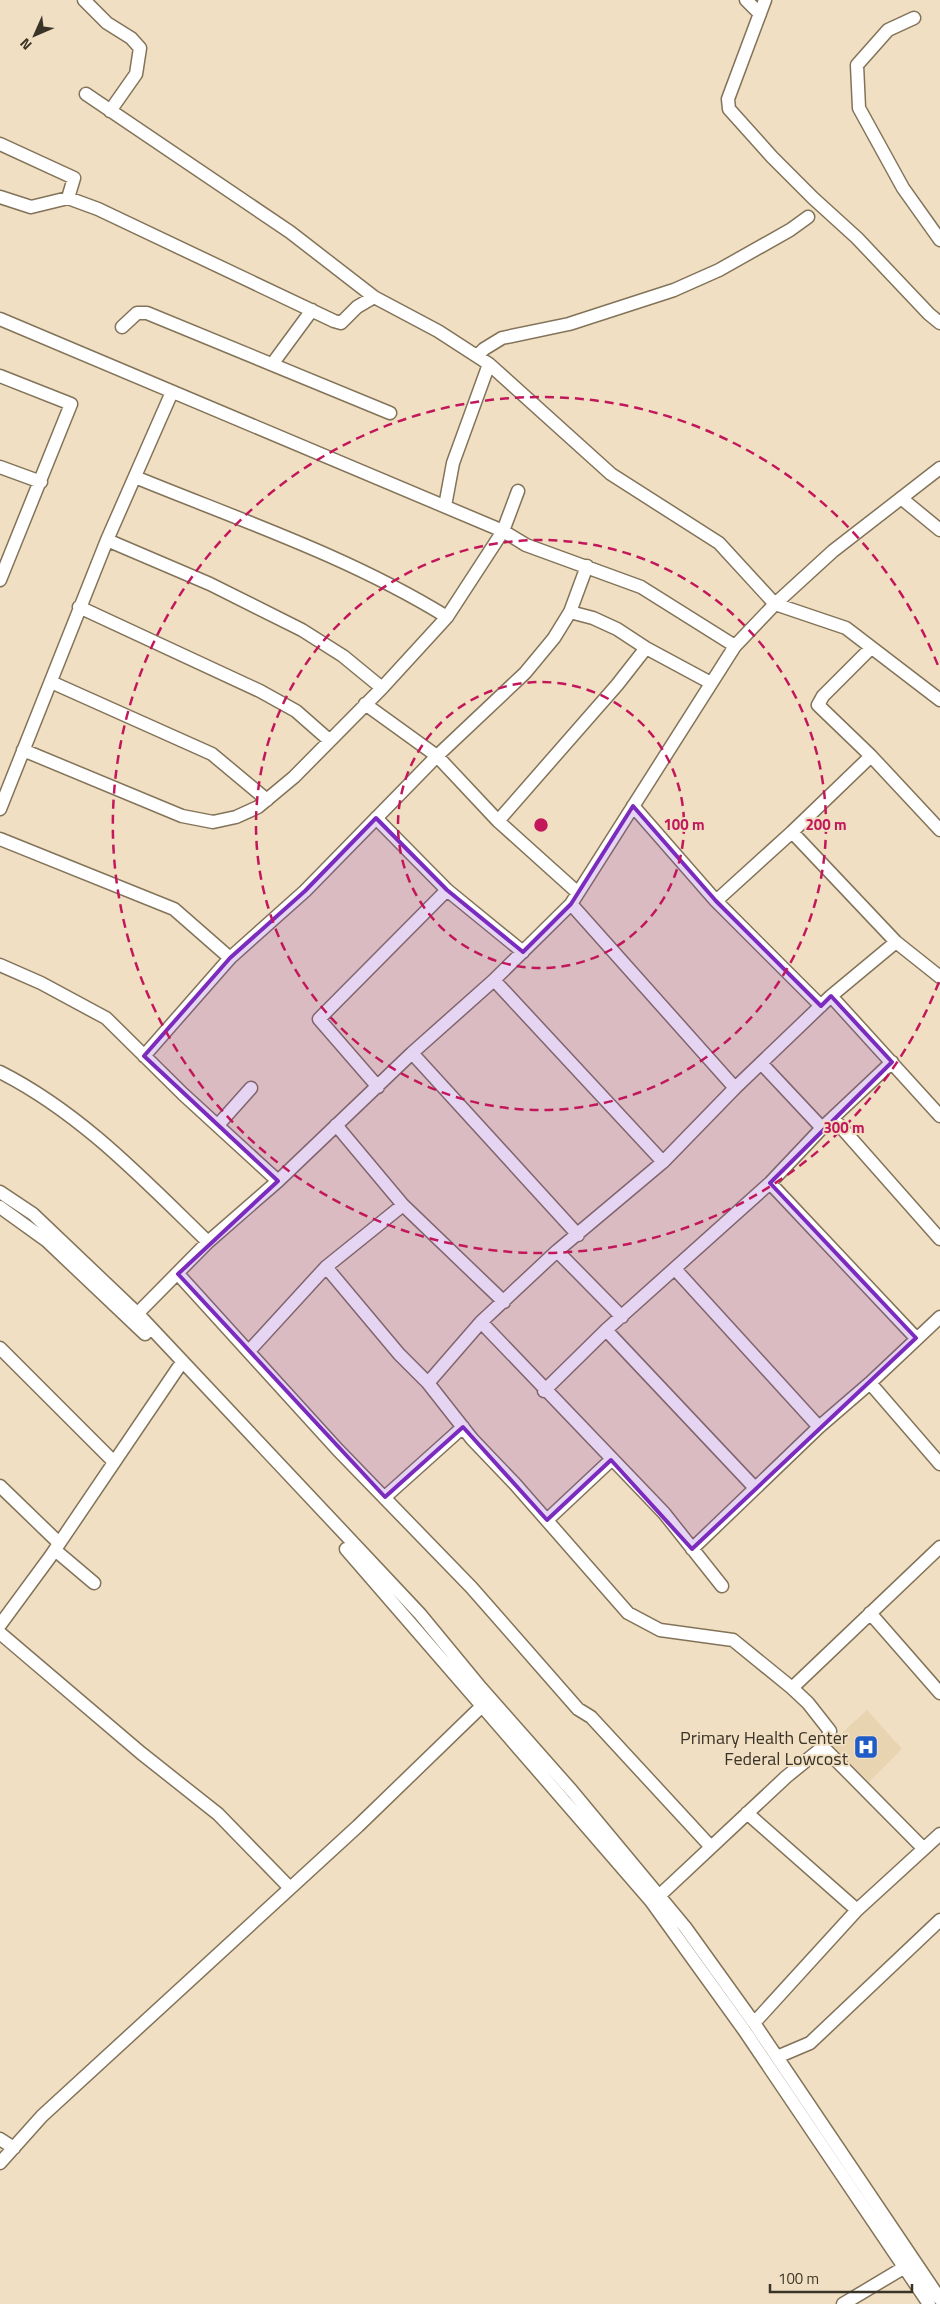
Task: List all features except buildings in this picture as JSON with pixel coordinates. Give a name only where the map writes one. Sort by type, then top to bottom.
[{"type":"street","points":[[84,0],[107,23],[131,38],[140,48],[136,74],[110,110]]},
{"type":"street","points":[[746,0],[760,14]]},
{"type":"street","points":[[765,0],[728,99],[729,109],[813,198],[857,238],[929,314],[940,323]]},
{"type":"street","points":[[914,18],[888,30],[857,65],[859,108],[903,188],[940,240]]},
{"type":"street","points":[[86,94],[290,232],[374,297],[438,331],[489,364],[611,474],[719,543],[775,604],[846,628],[940,700]]},
{"type":"street","points":[[0,144],[74,178],[68,198]]},
{"type":"street","points":[[0,197],[31,207],[68,198],[106,213],[334,322],[341,322],[357,307],[374,297]]},
{"type":"street","points":[[477,356],[484,349],[502,338],[570,324],[674,290],[719,270],[790,230],[808,217]]},
{"type":"street","points":[[273,364],[312,310]]},
{"type":"street","points":[[122,328],[137,313],[147,313],[390,413]]},
{"type":"street","points":[[0,319],[445,506],[503,531],[526,545],[641,587],[735,646]]},
{"type":"street","points":[[445,506],[453,463],[489,364]]},
{"type":"street","points":[[0,376],[71,404],[41,482],[4,561],[0,580]]},
{"type":"street","points":[[0,809],[79,607],[172,392]]},
{"type":"street","points":[[0,467],[41,482]]},
{"type":"street","points":[[135,1317],[208,1242],[278,1181],[412,1053],[523,952],[574,898],[735,646],[775,604],[833,551],[940,468]]},
{"type":"street","points":[[135,477],[343,563],[405,592],[447,617]]},
{"type":"street","points":[[23,750],[182,816],[213,822],[236,818],[267,800],[294,777],[382,688],[447,617],[503,531],[518,491]]},
{"type":"street","points":[[901,498],[940,530]]},
{"type":"street","points":[[107,540],[210,584],[302,630],[343,656],[382,688]]},
{"type":"street","points":[[144,1056],[230,958],[305,891],[437,756],[526,673],[554,638],[570,612],[587,566]]},
{"type":"street","points":[[79,607],[260,691],[296,711],[329,740]]},
{"type":"street","points":[[570,612],[593,618],[617,629],[646,648],[711,683]]},
{"type":"street","points":[[498,821],[617,685],[646,648]]},
{"type":"street","points":[[871,648],[823,696],[818,705],[871,756],[940,830]]},
{"type":"street","points":[[51,682],[212,754],[267,800]]},
{"type":"street","points":[[365,704],[437,756],[574,898],[735,1088]]},
{"type":"street","points":[[716,901],[792,832],[871,756]]},
{"type":"street","points":[[633,806],[716,901],[821,1006]]},
{"type":"street","points":[[376,818],[447,890],[523,952]]},
{"type":"street","points":[[792,832],[896,942],[940,978]]},
{"type":"street","points":[[0,840],[174,910],[230,958]]},
{"type":"street","points":[[378,1087],[320,1019],[447,890]]},
{"type":"street","points":[[428,1383],[481,1322],[557,1251],[663,1162],[735,1088],[831,996],[896,942]]},
{"type":"street","points":[[0,965],[41,982],[106,1018],[278,1181]]},
{"type":"street","points":[[494,980],[663,1162]]},
{"type":"street","points":[[831,996],[940,1116]]},
{"type":"street","points":[[412,1053],[578,1235]]},
{"type":"street","points":[[544,1391],[606,1330],[770,1183],[822,1128],[892,1062]]},
{"type":"street","points":[[761,1063],[822,1128]]},
{"type":"street","points":[[0,1072],[26,1085],[71,1115],[124,1162],[208,1242]]},
{"type":"street","points":[[218,1125],[251,1088]]},
{"type":"street","points":[[833,1118],[940,1239]]},
{"type":"street","points":[[336,1125],[403,1205],[504,1302]]},
{"type":"street","points":[[770,1183],[916,1338]]},
{"type":"street","points":[[0,1192],[33,1214],[135,1317],[420,1614],[660,1895],[754,2023],[940,2299]]},
{"type":"street","points":[[249,1351],[326,1267],[403,1205]]},
{"type":"street","points":[[0,1207],[47,1241],[135,1317],[178,1368],[370,1574],[651,1901],[744,2030],[929,2304]]},
{"type":"street","points":[[557,1251],[622,1317]]},
{"type":"street","points":[[326,1267],[399,1354],[428,1383],[463,1427],[548,1520],[628,1612],[660,1630],[733,1640],[808,1703],[830,1731],[823,1747],[747,1813],[660,1895]]},
{"type":"street","points":[[675,1269],[819,1427]]},
{"type":"street","points":[[178,1274],[471,1587],[578,1709],[591,1717],[711,1847]]},
{"type":"street","points":[[692,1549],[819,1427],[870,1383],[940,1317]]},
{"type":"street","points":[[481,1322],[544,1391],[664,1514],[722,1586]]},
{"type":"street","points":[[606,1330],[754,1488]]},
{"type":"street","points":[[0,1348],[114,1462]]},
{"type":"street","points":[[178,1368],[59,1543],[1,1624],[141,1753],[218,1814],[290,1888]]},
{"type":"street","points":[[870,1383],[940,1464]]},
{"type":"street","points":[[385,1497],[463,1427]]},
{"type":"street","points":[[548,1520],[611,1460]]},
{"type":"street","points":[[0,1486],[59,1543]]},
{"type":"street","points":[[59,1543],[55,1550],[94,1583]]},
{"type":"street","points":[[792,1688],[940,1546]]},
{"type":"street","points":[[870,1613],[940,1693]]},
{"type":"street","points":[[0,2163],[42,2116],[358,1826],[482,1706]]},
{"type":"street","points":[[823,1747],[924,1849]]},
{"type":"street","points":[[747,1813],[856,1910]]},
{"type":"street","points":[[754,2023],[856,1910],[940,1834]]},
{"type":"street","points":[[777,2057],[810,2043],[940,1920]]},
{"type":"street","points":[[0,2139],[14,2148]]},
{"type":"street","points":[[842,2304],[905,2267]]},
{"type":"highlighted area","points":[[633,806],[716,901],[821,1006],[831,996],[892,1062],[770,1183],[916,1338],[692,1549],[611,1460],[547,1520],[463,1427],[385,1497],[178,1274],[278,1181],[144,1056],[230,958],[305,891],[376,818],[447,890],[523,952],[571,904]]},
{"type":"shaded area","name":"Primary Health Center Federal Lowcost","points":[[867,1710],[902,1749],[869,1782],[830,1744]]},
{"type":"place","name":"Primary Health Center Federal Lowcost","points":[[866,1747]]}]
